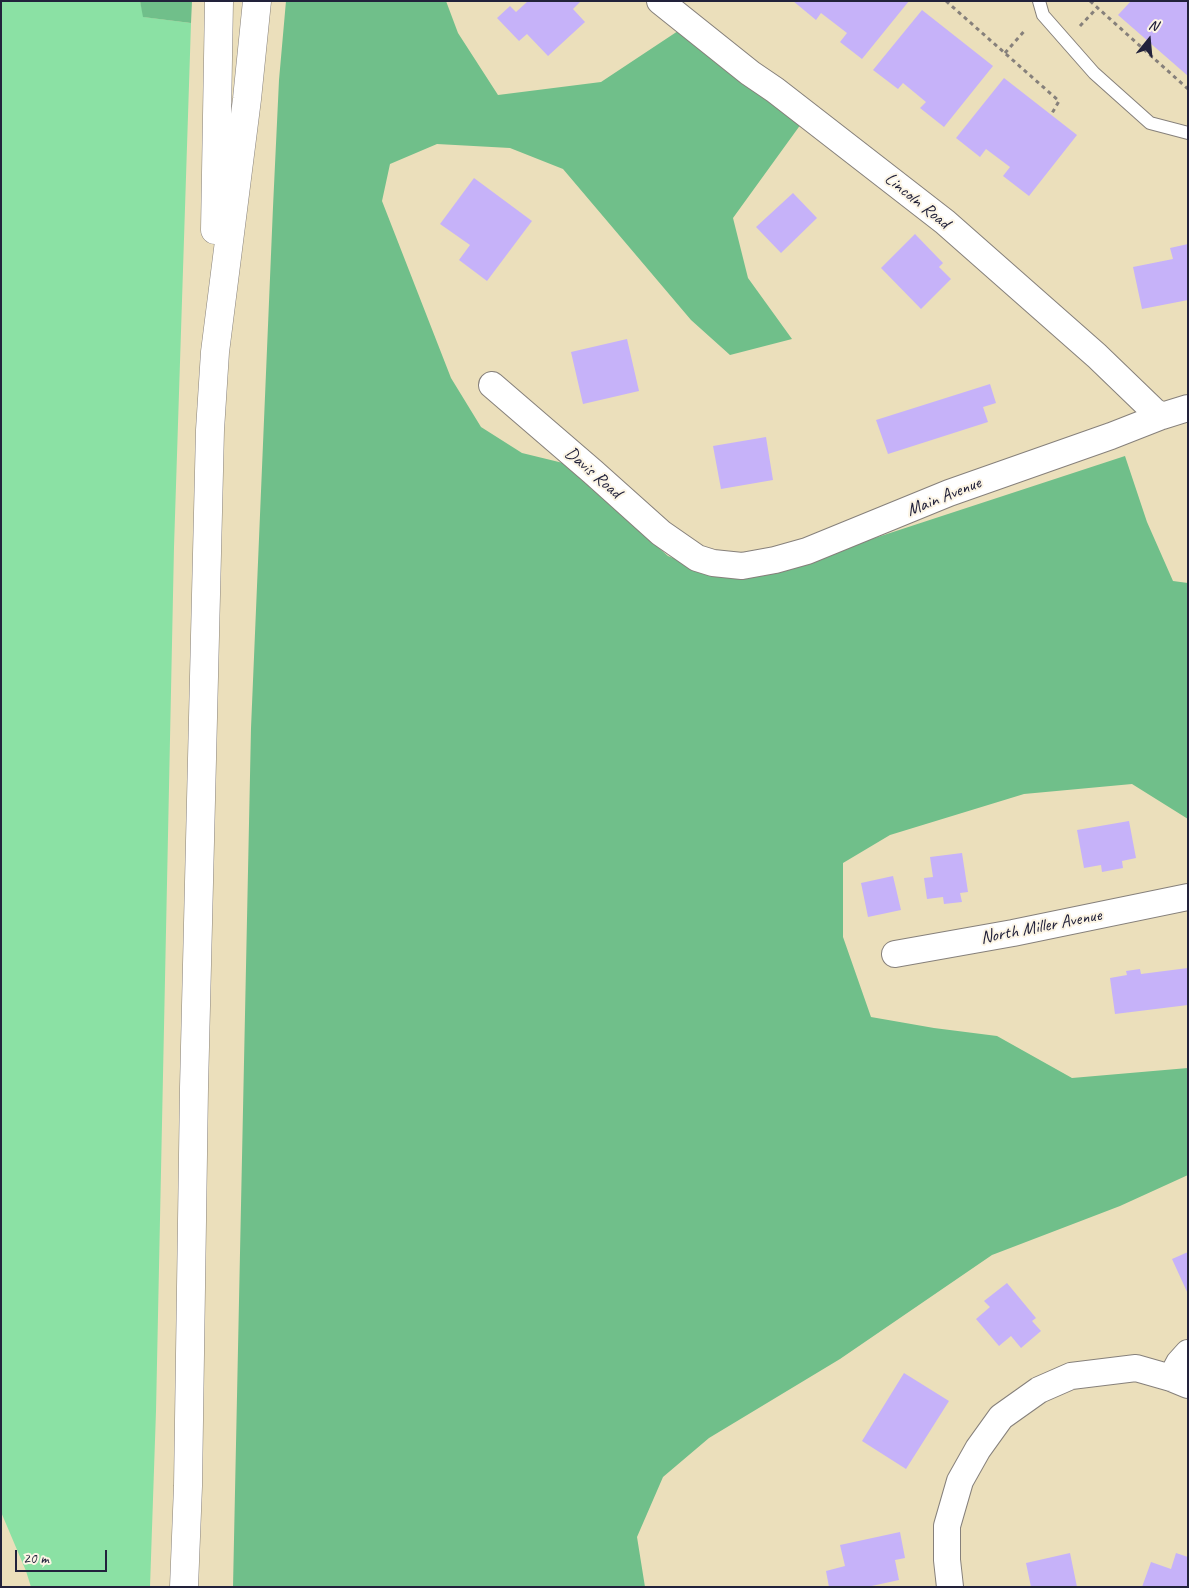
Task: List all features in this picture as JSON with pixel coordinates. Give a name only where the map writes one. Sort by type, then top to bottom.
[{"type":"highway","points":[[215,352],[219,1]]},
{"type":"highway","points":[[184,1587],[188,1486],[194,1098],[209,454],[215,352],[247,99],[257,1]]},
{"type":"street","name":"Lincoln Road","points":[[660,1],[750,73],[775,90],[945,222],[1097,356],[1154,411],[1162,416]]},
{"type":"street","name":"Davis Road","points":[[492,385],[661,533],[697,558]]},
{"type":"street","name":"Main Avenue","points":[[697,558],[713,563],[742,566],[775,560],[807,551],[949,493],[1188,408]]},
{"type":"street","name":"North Miller Avenue","points":[[894,954],[1013,933],[1188,897]]},
{"type":"street","points":[[950,1587],[947,1560],[947,1526],[960,1481],[978,1449],[1001,1417],[1039,1390],[1070,1376],[1136,1368],[1179,1381],[1179,1363],[1188,1353]]},
{"type":"lane","points":[[1039,1],[1043,15],[1094,73],[1143,117],[1150,123],[1188,133]]},
{"type":"path","points":[[946,1],[1060,101],[1051,115]]},
{"type":"path","points":[[1090,1],[1188,89]]},
{"type":"path","points":[[1005,53],[1028,26]]},
{"type":"green space","points":[[1,1],[140,1],[144,17],[191,23],[174,547],[156,1411],[150,1587],[31,1587],[1,1512]]},
{"type":"green space","points":[[140,1],[192,1],[191,23],[143,17]]},
{"type":"green space","points":[[286,1],[446,1],[458,33],[498,95],[601,82],[678,31],[801,124],[733,218],[748,278],[792,339],[730,355],[691,320],[563,169],[510,148],[437,144],[390,164],[382,201],[451,378],[481,427],[522,453],[563,463],[668,556],[719,576],[771,572],[1125,456],[1147,522],[1173,581],[1188,583],[1188,819],[1132,784],[1024,794],[890,835],[843,863],[843,937],[871,1017],[997,1036],[1072,1078],[1188,1068],[1188,1175],[1120,1206],[992,1255],[840,1359],[709,1438],[663,1477],[637,1537],[645,1587],[233,1587],[251,728],[279,80]]},
{"type":"building","points":[[528,1],[581,1],[573,9],[585,22],[548,56],[527,34],[519,41],[497,18],[510,6],[516,12]]},
{"type":"building","points":[[793,1],[909,1],[862,59],[840,42],[847,33],[821,13],[816,20]]},
{"type":"building","points":[[1131,1],[1188,1],[1188,76],[1118,15]]},
{"type":"building","points":[[922,10],[993,66],[944,127],[920,108],[926,102],[903,83],[898,89],[873,70]]},
{"type":"building","points":[[1004,78],[1077,135],[1029,196],[1003,176],[1010,167],[986,149],[980,157],[956,138]]},
{"type":"building","points":[[474,178],[532,221],[487,281],[459,260],[470,245],[440,224]]},
{"type":"building","points":[[793,193],[817,218],[781,253],[756,227]]},
{"type":"building","points":[[915,234],[943,263],[939,267],[951,279],[921,309],[881,268]]},
{"type":"building","points":[[1188,244],[1188,300],[1142,309],[1133,267],[1173,259],[1170,248]]},
{"type":"building","points":[[627,339],[639,391],[583,404],[571,352]]},
{"type":"building","points":[[990,384],[996,403],[983,407],[988,422],[888,454],[876,420]]},
{"type":"building","points":[[766,437],[773,480],[721,489],[713,446]]},
{"type":"building","points":[[1129,821],[1136,858],[1122,861],[1123,868],[1102,872],[1101,865],[1084,868],[1077,830]]},
{"type":"building","points":[[962,853],[968,892],[960,893],[962,902],[944,904],[943,897],[927,899],[924,878],[933,877],[930,857]]},
{"type":"building","points":[[893,876],[901,910],[868,917],[861,883]]},
{"type":"building","points":[[1188,968],[1188,1005],[1115,1014],[1110,978],[1127,975],[1126,971],[1140,969],[1141,974]]},
{"type":"building","points":[[1188,1252],[1188,1294],[1172,1259]]},
{"type":"building","points":[[1007,1283],[1036,1318],[1032,1321],[1041,1331],[1021,1348],[1011,1336],[999,1346],[976,1319],[990,1307],[984,1301]]},
{"type":"building","points":[[904,1373],[949,1401],[906,1469],[862,1441]]},
{"type":"building","points":[[900,1532],[905,1558],[895,1560],[899,1580],[867,1587],[829,1587],[826,1571],[845,1566],[840,1545]]},
{"type":"building","points":[[1070,1553],[1077,1587],[1031,1587],[1026,1563]]},
{"type":"building","points":[[1176,1553],[1188,1557],[1188,1587],[1142,1587],[1151,1562],[1171,1569]]}]
